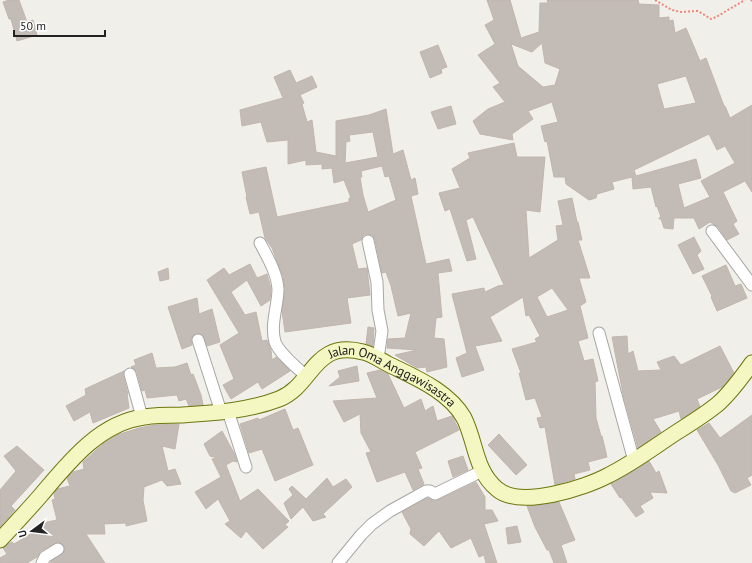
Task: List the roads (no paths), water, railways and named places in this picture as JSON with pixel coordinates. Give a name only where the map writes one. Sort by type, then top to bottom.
[{"type":"main road","name":"Jalan Oma Anggawisastra","points":[[0,540],[76,455],[108,430],[142,417],[225,411],[260,405],[278,399],[295,389],[327,355],[338,350],[346,349],[366,352],[412,376],[451,401],[463,417],[482,471],[488,481],[499,492],[511,496],[531,498],[555,494],[586,486],[608,476],[634,461],[717,404],[732,389],[752,363]]},
{"type":"street","points":[[712,231],[752,285]]},
{"type":"street","points":[[368,241],[376,282],[378,310],[382,331],[378,359]]},
{"type":"street","points":[[260,244],[275,274],[277,283],[274,313],[275,342],[285,355],[306,376]]},
{"type":"street","points":[[599,333],[634,461]]},
{"type":"street","points":[[198,340],[246,467]]},
{"type":"street","points":[[130,374],[142,417]]},
{"type":"street","points":[[338,563],[361,534],[390,511],[426,492],[430,491],[434,494],[437,493],[482,471]]},
{"type":"street","points":[[42,563],[45,557],[58,549]]}]
